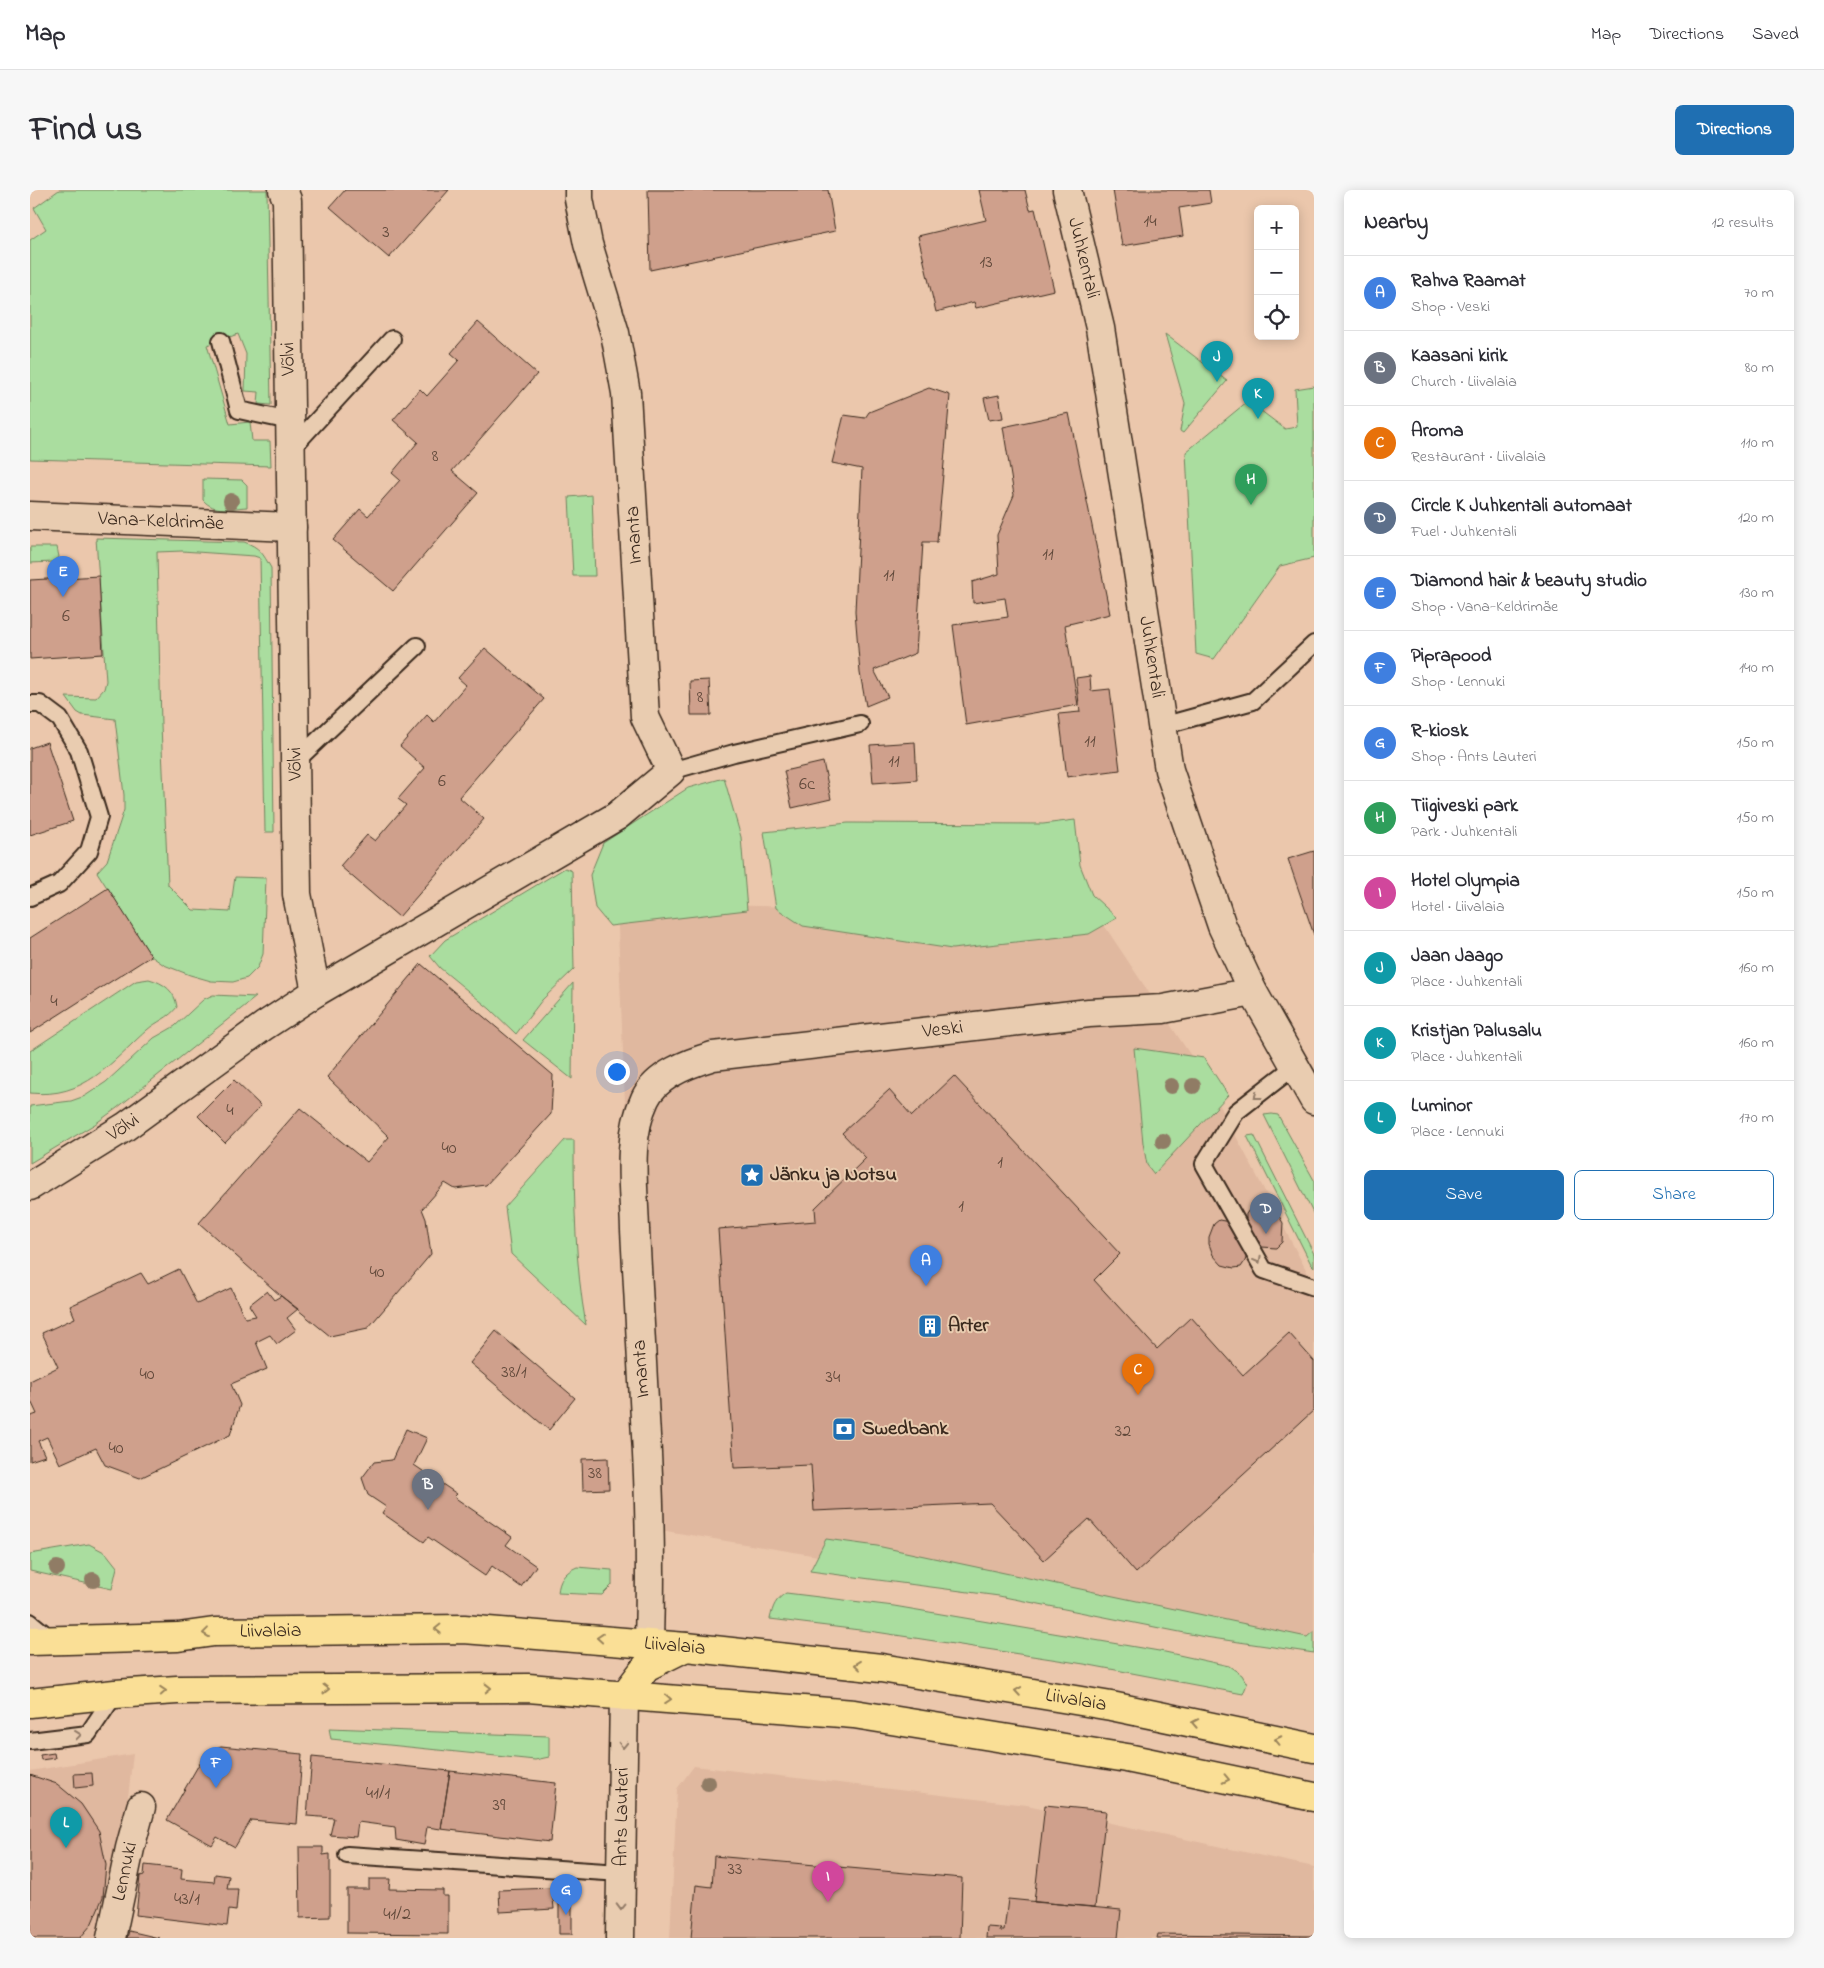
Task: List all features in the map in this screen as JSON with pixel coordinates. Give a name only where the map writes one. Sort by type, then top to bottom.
[{"type":"main road","name":"Liivalaia","points":[[40,1640],[178,1636],[214,1632],[464,1628],[686,1646],[891,1670],[1111,1706],[1314,1748]]},
{"type":"main road","points":[[624,1696],[646,1667],[686,1646]]},
{"type":"main road","points":[[30,1704],[115,1694],[177,1690],[528,1688],[854,1714],[1127,1758],[1314,1797]]},
{"type":"street","name":"Võlvi","points":[[30,1186],[126,1127],[264,1026],[316,992],[297,894],[287,200],[283,190]]},
{"type":"street","name":"Imanta","points":[[579,190],[588,244],[615,333],[626,394],[646,717],[671,771]]},
{"type":"street","name":"Juhkentali","points":[[1068,190],[1100,328],[1169,770],[1222,926],[1253,992],[1314,1100]]},
{"type":"street","name":"Vana-Keldrimäe","points":[[30,516],[292,527]]},
{"type":"street","points":[[316,992],[617,816],[671,771]]},
{"type":"street","name":"Veski","points":[[645,1098],[662,1079],[689,1063],[713,1056],[1089,1013],[1163,1009],[1253,992]]},
{"type":"street","name":"Imanta","points":[[645,1098],[634,1130],[633,1174],[646,1422],[651,1584],[649,1643]]},
{"type":"street","name":"Ants Lauteri","points":[[620,1938],[624,1696]]},
{"type":"street","name":"Lennuki","points":[[111,1938],[130,1848],[141,1807]]},
{"type":"lane","points":[[291,449],[392,339]]},
{"type":"lane","points":[[221,341],[239,410],[290,421]]},
{"type":"lane","points":[[1162,726],[1253,701],[1314,644]]},
{"type":"lane","points":[[296,761],[417,646]]},
{"type":"lane","points":[[30,704],[40,704],[60,719],[79,751],[99,817],[89,851],[59,884],[30,897]]},
{"type":"lane","points":[[671,771],[734,753],[860,724]]},
{"type":"lane","points":[[1295,1066],[1236,1112],[1204,1164],[1264,1270],[1314,1286]]},
{"type":"lane","points":[[30,1622],[40,1640]]},
{"type":"lane","points":[[30,1741],[88,1734],[115,1694]]},
{"type":"lane","points":[[347,1855],[621,1873]]},
{"type":"shaded area","points":[[617,903],[1096,913],[1205,1077],[1314,1285],[1314,1631],[1307,1637],[642,1527]]},
{"type":"shaded area","points":[[133,1754],[126,1815],[96,1938],[30,1938],[30,1771]]},
{"type":"shaded area","points":[[694,1766],[1027,1805],[1314,1867],[1314,1938],[670,1938],[677,1789]]},
{"type":"green space","points":[[59,190],[267,190],[271,405],[258,404],[259,392],[245,391],[246,354],[238,334],[207,345],[230,424],[250,422],[252,441],[270,441],[271,466],[30,459],[30,240],[46,229],[34,208]]},
{"type":"green space","points":[[1165,334],[1227,381],[1183,433],[1180,431],[1185,404]]},
{"type":"green space","points":[[1314,386],[1314,558],[1280,566],[1214,659],[1196,654],[1186,452],[1248,401],[1285,429],[1297,427],[1295,389]]},
{"type":"green space","points":[[203,479],[242,480],[247,485],[247,507],[223,509],[207,504],[203,500]]},
{"type":"green space","points":[[592,495],[595,576],[573,576],[569,497]]},
{"type":"green space","points":[[96,538],[244,542],[254,546],[266,559],[271,568],[274,832],[265,832],[260,558],[182,551],[157,552],[161,725],[168,885],[193,910],[230,912],[235,877],[266,878],[263,954],[258,967],[247,978],[233,982],[211,981],[164,965],[151,956],[97,872],[107,861],[124,810],[115,719],[82,715],[77,712],[66,697],[96,698],[104,689],[106,681]]},
{"type":"green space","points":[[30,547],[57,547],[59,557],[54,562],[30,563]]},
{"type":"green space","points":[[724,778],[741,837],[747,910],[610,926],[595,908],[590,875],[603,843],[688,788]]},
{"type":"green space","points":[[1075,820],[1080,865],[1092,895],[1117,918],[1089,934],[952,949],[803,926],[776,908],[764,832],[848,823],[1043,824]]},
{"type":"green space","points":[[565,868],[572,871],[574,969],[542,1000],[516,1034],[490,1009],[440,968],[430,956],[445,940]]},
{"type":"green space","points":[[149,979],[168,988],[176,1001],[177,1007],[174,1011],[147,1030],[108,1066],[81,1084],[66,1090],[49,1093],[30,1093],[30,1051],[136,981]]},
{"type":"green space","points":[[573,983],[572,1079],[523,1040]]},
{"type":"green space","points":[[213,995],[256,997],[117,1108],[95,1124],[30,1163],[30,1106],[71,1101],[85,1096],[106,1082],[154,1038],[175,1026],[204,999]]},
{"type":"green space","points":[[1134,1048],[1204,1058],[1228,1095],[1154,1174],[1147,1165],[1143,1143]]},
{"type":"green space","points":[[1264,1115],[1278,1115],[1314,1180],[1314,1215]]},
{"type":"green space","points":[[1254,1135],[1314,1254],[1314,1267],[1247,1136]]},
{"type":"green space","points":[[565,1140],[574,1140],[577,1256],[586,1325],[511,1254],[505,1207]]},
{"type":"green space","points":[[826,1539],[877,1546],[1307,1637],[1314,1631],[1314,1653],[1205,1637],[999,1596],[810,1571]]},
{"type":"green space","points":[[89,1544],[106,1553],[117,1567],[112,1589],[30,1571],[30,1554]]},
{"type":"green space","points":[[577,1567],[612,1570],[612,1585],[602,1595],[558,1593],[563,1577]]},
{"type":"green space","points":[[786,1593],[894,1606],[1165,1652],[1229,1666],[1242,1675],[1247,1684],[1243,1694],[1084,1664],[876,1632],[770,1619],[775,1604]]},
{"type":"green space","points":[[329,1728],[549,1736],[549,1757],[535,1760],[331,1739]]},
{"type":"building","points":[[345,190],[449,190],[389,258],[330,207]]},
{"type":"building","points":[[648,190],[828,190],[835,231],[650,270]]},
{"type":"building","points":[[979,190],[1025,190],[1030,210],[1035,209],[1054,290],[976,308],[974,302],[936,312],[918,236],[986,220]]},
{"type":"building","points":[[1113,190],[1209,190],[1211,203],[1179,208],[1183,236],[1122,246]]},
{"type":"building","points":[[478,322],[537,374],[452,471],[478,493],[393,591],[333,540],[360,509],[368,516],[400,480],[392,473],[418,442],[393,420],[420,389],[427,396],[459,360],[451,353]]},
{"type":"building","points":[[929,388],[950,395],[937,542],[923,542],[916,653],[874,670],[888,697],[866,706],[860,673],[855,611],[862,469],[832,463],[844,415],[865,418],[869,412]]},
{"type":"building","points":[[999,395],[1003,418],[989,420],[984,398]]},
{"type":"building","points":[[1069,413],[1110,614],[1065,625],[1078,705],[966,725],[953,625],[1008,617],[1005,598],[973,603],[972,582],[999,574],[997,535],[1014,495],[1003,427]]},
{"type":"building","points":[[99,576],[103,654],[30,659],[30,580]]},
{"type":"building","points":[[485,648],[544,699],[459,797],[484,819],[399,917],[340,866],[367,835],[375,841],[406,805],[398,799],[425,768],[400,746],[427,715],[434,722],[466,685],[458,678]]},
{"type":"building","points":[[1090,676],[1091,691],[1110,689],[1120,770],[1067,777],[1059,714],[1080,712],[1076,678]]},
{"type":"building","points":[[709,680],[711,715],[691,715],[690,681]]},
{"type":"building","points":[[47,742],[73,821],[30,835],[30,748]]},
{"type":"building","points":[[915,742],[917,780],[873,783],[870,745]]},
{"type":"building","points":[[823,762],[831,799],[792,808],[784,771]]},
{"type":"building","points":[[1314,851],[1314,935],[1288,859]]},
{"type":"building","points":[[108,888],[151,956],[30,1033],[30,938]]},
{"type":"building","points":[[421,964],[553,1075],[551,1114],[486,1185],[455,1189],[445,1183],[422,1209],[426,1219],[431,1254],[368,1328],[330,1336],[281,1296],[199,1223],[300,1108],[367,1162],[389,1137],[327,1077]]},
{"type":"building","name":"Arter","points":[[954,1076],[1120,1254],[1094,1280],[1157,1349],[1191,1317],[1243,1375],[1289,1333],[1314,1361],[1314,1410],[1136,1573],[1089,1519],[1044,1560],[990,1503],[814,1511],[811,1465],[734,1468],[718,1229],[816,1221],[815,1208],[866,1158],[842,1133],[889,1090],[912,1116]]},
{"type":"building","points":[[234,1080],[261,1106],[225,1143],[198,1116]]},
{"type":"building","points":[[1256,1201],[1273,1208],[1279,1216],[1283,1223],[1282,1242],[1276,1248],[1262,1247],[1255,1244],[1249,1249],[1241,1267],[1234,1268],[1222,1265],[1213,1255],[1209,1244],[1209,1237],[1214,1224],[1219,1220],[1246,1225],[1246,1214]]},
{"type":"building","points":[[179,1269],[197,1304],[231,1288],[245,1318],[256,1316],[249,1305],[267,1291],[274,1300],[281,1296],[298,1309],[287,1318],[296,1330],[277,1344],[270,1335],[256,1342],[267,1369],[231,1384],[240,1405],[230,1435],[140,1478],[105,1465],[96,1448],[60,1464],[47,1437],[38,1441],[45,1456],[30,1461],[30,1415],[37,1414],[30,1399],[30,1381],[58,1367],[42,1333],[75,1318],[70,1306],[141,1273],[148,1284]]},
{"type":"building","points":[[496,1331],[575,1398],[549,1430],[470,1363]]},
{"type":"building","points":[[406,1429],[427,1438],[414,1465],[457,1494],[454,1497],[512,1537],[506,1545],[536,1566],[521,1587],[492,1566],[485,1576],[428,1537],[424,1542],[382,1513],[386,1507],[368,1495],[362,1478],[374,1462],[392,1460]]},
{"type":"building","points":[[608,1458],[609,1489],[583,1490],[582,1459]]},
{"type":"building","points":[[221,1746],[302,1754],[297,1824],[251,1820],[235,1847],[217,1837],[212,1845],[167,1820],[206,1752]]},
{"type":"building","points":[[54,1753],[55,1758],[41,1760],[40,1755]]},
{"type":"building","points":[[312,1757],[450,1771],[441,1829],[427,1827],[424,1845],[396,1840],[395,1827],[358,1822],[356,1837],[330,1835],[334,1818],[307,1816]]},
{"type":"building","points":[[450,1771],[556,1783],[550,1842],[441,1829]]},
{"type":"building","points":[[92,1773],[93,1786],[75,1788],[74,1774]]},
{"type":"building","points":[[30,1775],[57,1784],[81,1804],[99,1831],[106,1865],[103,1897],[91,1925],[80,1938],[30,1938]]},
{"type":"building","points":[[1045,1805],[1106,1811],[1095,1907],[1034,1902]]},
{"type":"building","points":[[299,1847],[323,1847],[323,1855],[330,1854],[330,1917],[300,1918]]},
{"type":"building","points":[[714,1856],[962,1878],[960,1938],[691,1938],[696,1885],[712,1887]]},
{"type":"building","points":[[145,1865],[182,1869],[181,1879],[214,1882],[215,1874],[229,1876],[227,1889],[238,1889],[236,1911],[229,1910],[227,1926],[136,1915],[140,1876],[144,1875]]},
{"type":"building","points":[[369,1879],[390,1879],[389,1889],[443,1890],[443,1896],[448,1896],[448,1934],[347,1933],[347,1889],[369,1889]]},
{"type":"building","points":[[552,1888],[554,1909],[500,1912],[499,1890]]},
{"type":"building","points":[[559,1897],[572,1897],[572,1934],[559,1934]]},
{"type":"building","points":[[1008,1899],[1121,1910],[1118,1938],[986,1938],[987,1927],[1001,1928],[1000,1931],[1004,1931]]},
{"type":"building","points":[[129,1931],[159,1938],[127,1938]]},
{"type":"building","points":[[1158,1934],[1314,1936],[1314,1938],[1157,1938]]},
{"type":"place","name":"Jaan Jaago","points":[[1217,382]]},
{"type":"place","name":"Kristjan Palusalu","points":[[1258,419]]},
{"type":"place","name":"Tiigiveski park","points":[[1251,505]]},
{"type":"place","name":"Diamond hair & beauty studio","points":[[63,597]]},
{"type":"place","name":"Jänku ja Notsu","points":[[752,1175]]},
{"type":"place","name":"Circle K Juhkentali automaat","points":[[1266,1234]]},
{"type":"place","name":"Rahva Raamat","points":[[926,1286]]},
{"type":"place","name":"Arter","points":[[930,1326]]},
{"type":"place","name":"Aroma","points":[[1138,1395]]},
{"type":"place","name":"Swedbank","points":[[844,1429]]},
{"type":"place","name":"Kaasani kirik","points":[[428,1510]]},
{"type":"place","name":"Piprapood","points":[[216,1788]]},
{"type":"place","name":"Luminor","points":[[66,1848]]},
{"type":"place","name":"Hotel Olympia","points":[[828,1902]]},
{"type":"place","name":"R-kiosk","points":[[566,1915]]}]
